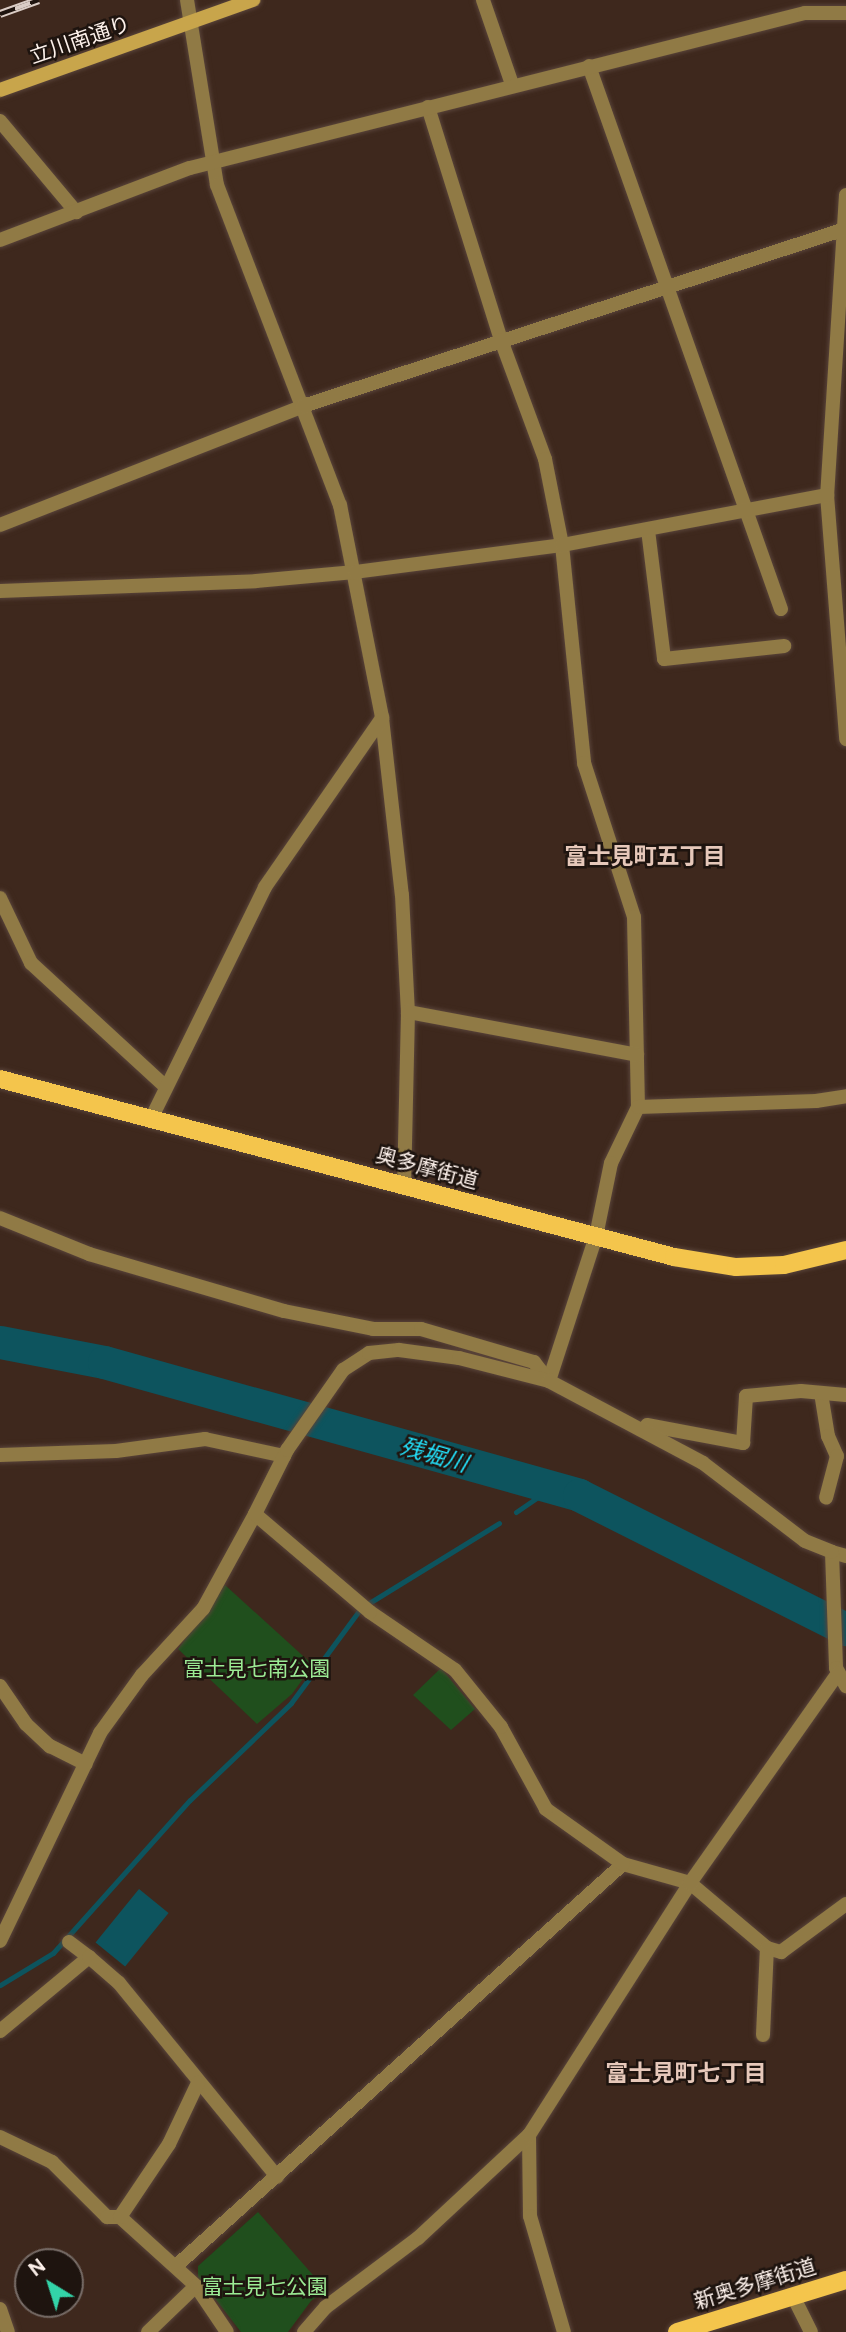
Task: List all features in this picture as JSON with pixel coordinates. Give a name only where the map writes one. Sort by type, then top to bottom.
[{"type":"main road","name":"奥多摩街道","points":[[0,1079],[674,1257],[737,1267],[785,1265],[846,1250]]},
{"type":"main road","name":"新奥多摩街道","points":[[677,2332],[846,2280]]},
{"type":"street","points":[[187,0],[217,184],[340,505],[382,718],[402,895],[408,1012],[404,1186]]},
{"type":"street","name":"立川南通り","points":[[0,90],[253,0]]},
{"type":"street","points":[[483,0],[512,84]]},
{"type":"street","points":[[0,240],[215,162],[512,84],[805,13],[846,13]]},
{"type":"street","points":[[589,66],[664,287],[781,609]]},
{"type":"street","points":[[428,107],[501,340],[545,459],[562,545],[584,763],[634,917],[638,1107],[611,1163],[596,1236],[548,1381]]},
{"type":"street","points":[[0,121],[76,212]]},
{"type":"street","points":[[846,195],[827,495],[846,739]]},
{"type":"street","points":[[0,525],[303,406],[842,230]]},
{"type":"street","points":[[0,591],[256,581],[355,572],[562,545],[827,495]]},
{"type":"street","points":[[648,530],[664,659],[783,646]]},
{"type":"street","points":[[151,1119],[265,887],[382,718]]},
{"type":"street","points":[[0,898],[31,963],[166,1087]]},
{"type":"street","points":[[408,1012],[637,1055]]},
{"type":"street","points":[[638,1107],[816,1101],[846,1096]]},
{"type":"street","points":[[0,1218],[89,1254],[284,1311],[373,1329],[421,1329],[534,1362],[548,1381]]},
{"type":"street","points":[[0,1941],[100,1733],[142,1675],[203,1609],[285,1453],[326,1392],[354,1360],[399,1350],[459,1358],[548,1381],[657,1429],[743,1443],[746,1396],[821,1393],[846,1395]]},
{"type":"street","points":[[821,1393],[828,1436],[837,1456],[826,1498]]},
{"type":"street","points":[[591,1400],[722,1474],[805,1541],[839,1554],[832,1574],[837,1670],[846,1686]]},
{"type":"street","points":[[0,1455],[117,1451],[205,1439],[285,1453]]},
{"type":"street","points":[[255,1514],[364,1607],[455,1670],[501,1727],[546,1810],[623,1864],[690,1883],[767,1948],[781,1952],[846,1904]]},
{"type":"street","points":[[304,2332],[326,2307],[418,2238],[529,2135],[690,1883],[837,1670]]},
{"type":"street","points":[[0,1686],[26,1724],[50,1746],[86,1764]]},
{"type":"street","points":[[176,2266],[623,1864]]},
{"type":"street","points":[[69,1942],[119,1983],[277,2177]]},
{"type":"street","points":[[762,2035],[767,1948]]},
{"type":"street","points":[[0,2031],[89,1957]]},
{"type":"street","points":[[120,2217],[169,2144],[198,2083]]},
{"type":"street","points":[[529,2135],[530,2216],[564,2332]]},
{"type":"street","points":[[0,2137],[52,2162],[107,2217],[120,2217],[196,2286],[227,2332]]},
{"type":"street","points":[[148,2332],[196,2286]]},
{"type":"street","points":[[793,2296],[811,2332]]},
{"type":"street","points":[[0,2309],[8,2332]]},
{"type":"green space","name":"富士見七南公園","points":[[225,1585],[313,1665],[292,1694],[257,1724],[178,1649]]},
{"type":"green space","points":[[441,1668],[475,1709],[451,1730],[413,1695]]},
{"type":"green space","name":"富士見七公園","points":[[258,2212],[326,2290],[311,2301],[288,2332],[241,2332],[198,2277],[198,2266]]},
{"type":"water","points":[[139,1889],[169,1913],[125,1967],[96,1943]]},
{"type":"waterway","name":"残堀川","points":[[0,1342],[104,1362],[579,1495],[846,1629]]},
{"type":"waterway","points":[[516,1512],[551,1488]]},
{"type":"waterway","points":[[0,1985],[53,1953],[190,1800],[291,1703],[361,1608],[499,1523]]},
{"type":"railway","points":[[0,14],[39,0]]},
{"type":"district","name":"富士見町五丁目","points":[[645,856]]},
{"type":"district","name":"富士見町七丁目","points":[[686,2073]]}]
